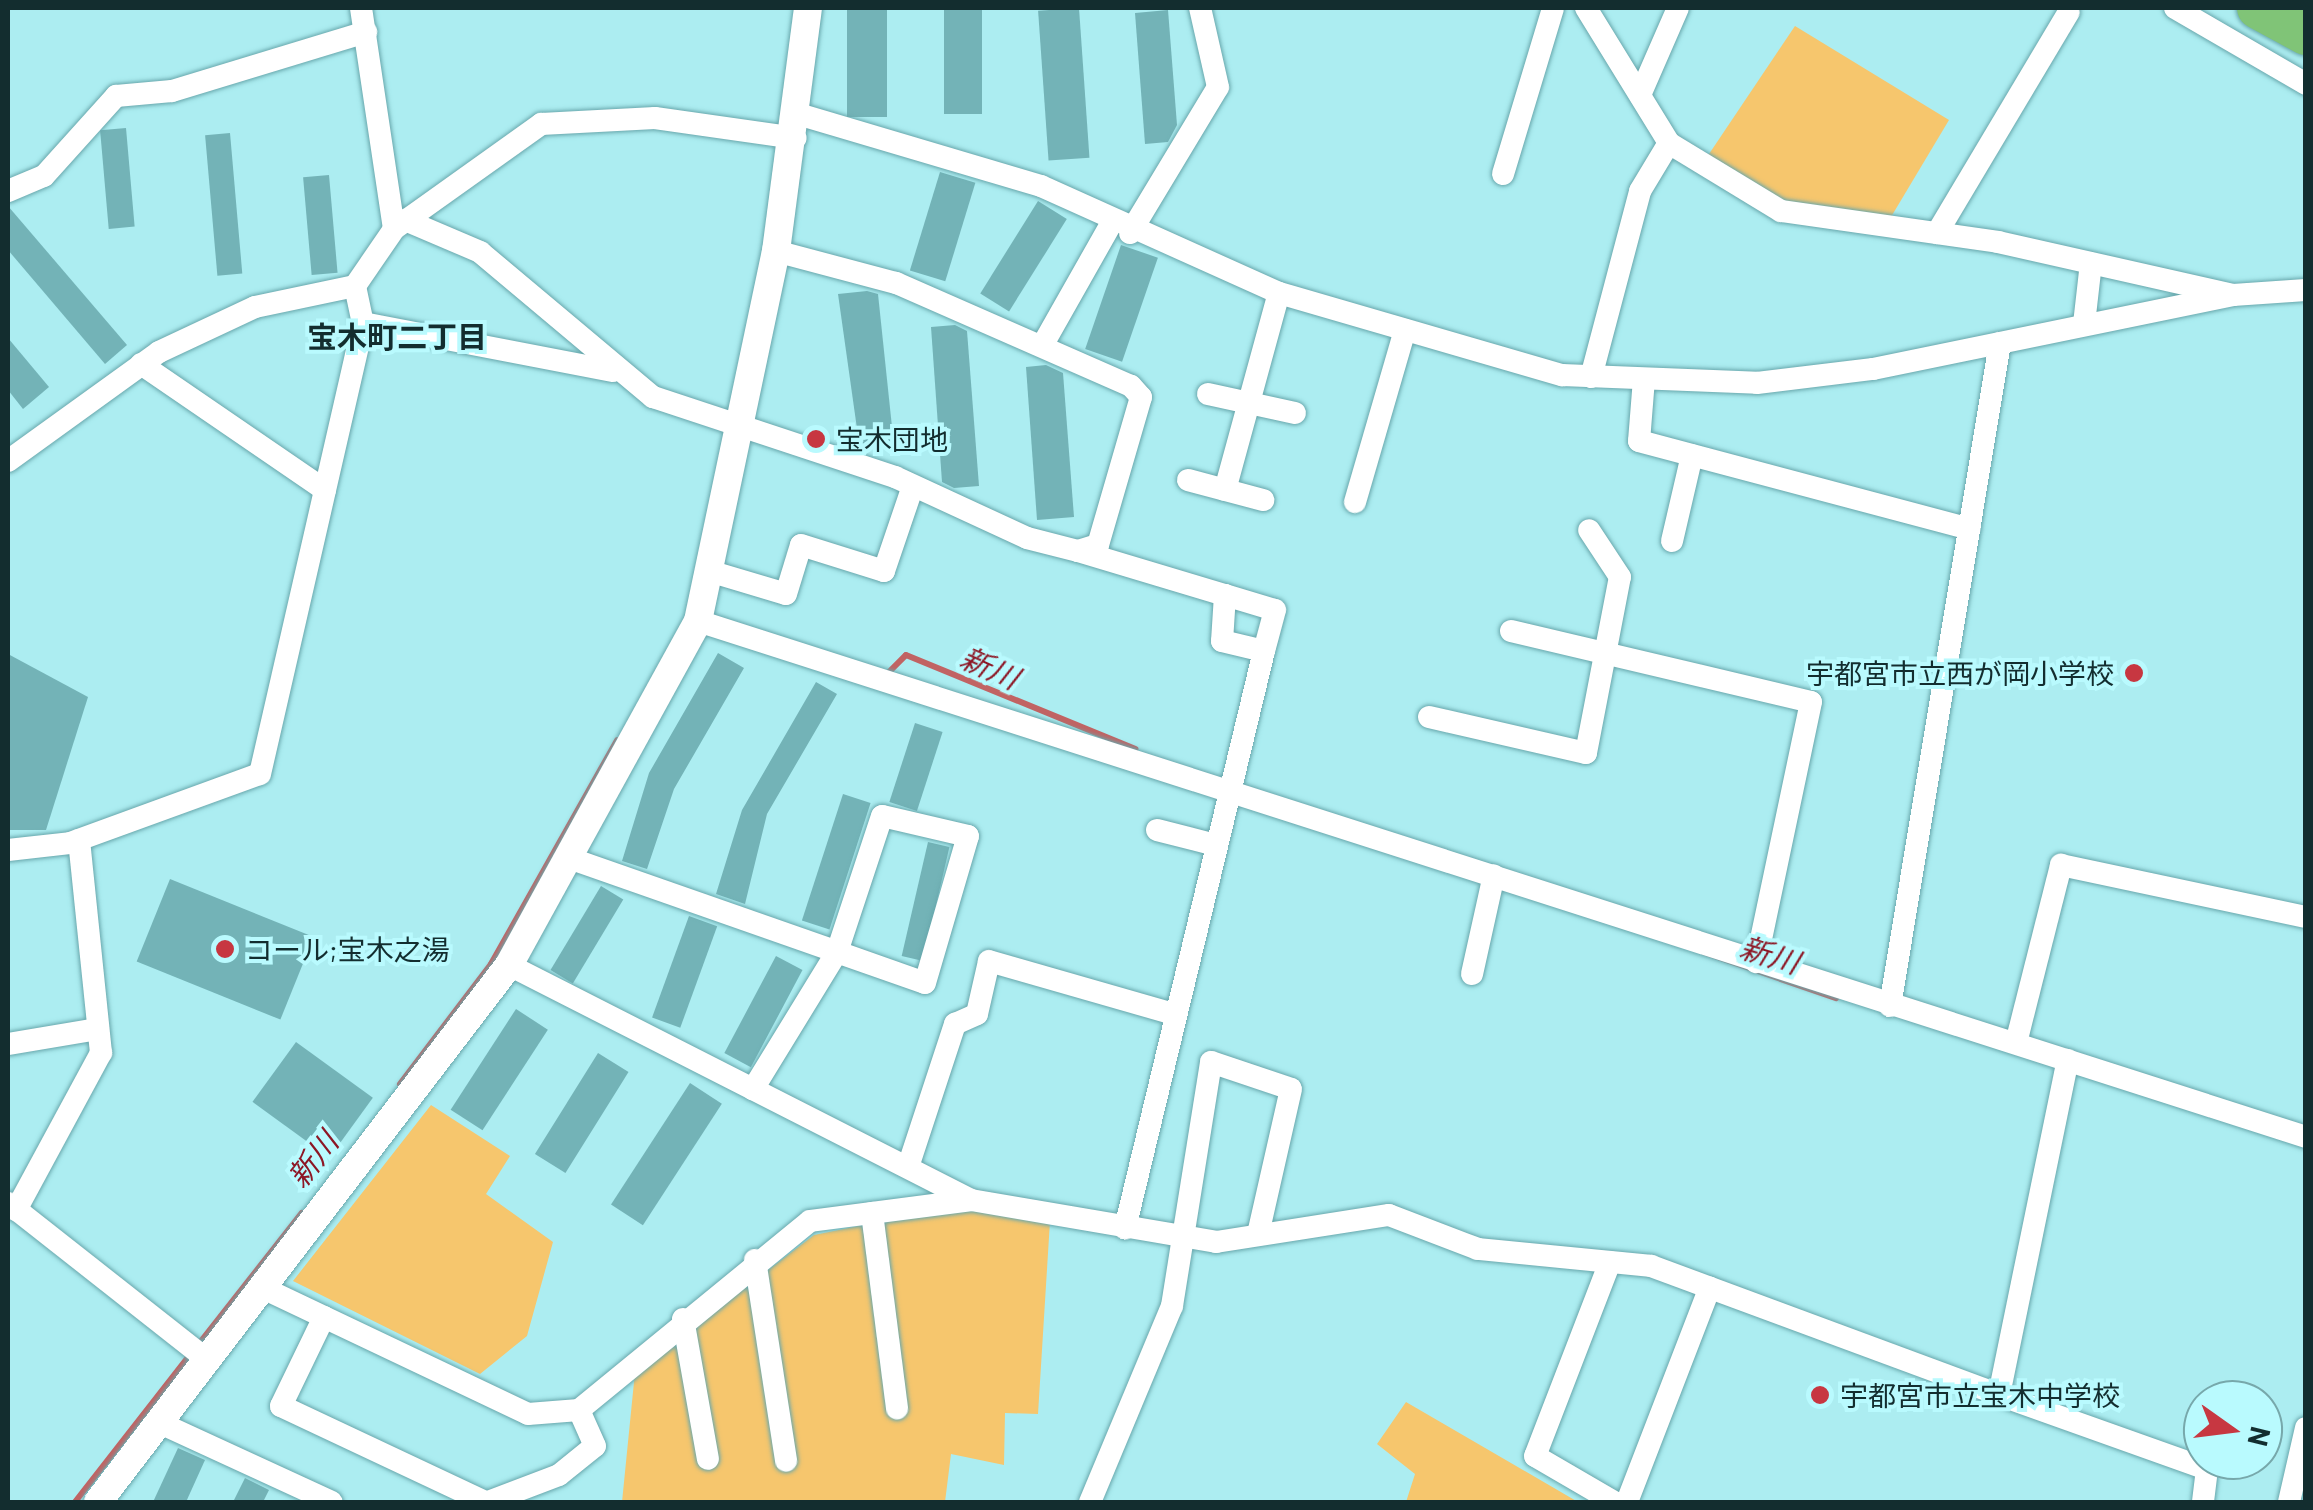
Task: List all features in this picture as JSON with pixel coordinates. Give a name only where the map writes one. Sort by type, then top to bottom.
[{"type":"highway","points":[[2258,8],[2306,34]]},
{"type":"street","points":[[362,8],[400,224]]},
{"type":"street","points":[[98,1502],[510,966],[698,621],[776,251],[797,126],[808,8]]},
{"type":"street","points":[[1042,346],[1218,87],[1200,8]]},
{"type":"street","points":[[1502,174],[1552,8]]},
{"type":"street","points":[[1588,8],[1669,143],[1782,211],[1937,233],[2232,296]]},
{"type":"street","points":[[1640,95],[1678,8]]},
{"type":"street","points":[[2175,8],[2306,84]]},
{"type":"street","points":[[1937,233],[2068,12]]},
{"type":"street","points":[[8,191],[44,176],[116,96],[172,92],[366,32]]},
{"type":"street","points":[[8,461],[141,364],[255,307],[355,286],[400,224],[541,124],[655,118],[797,126],[931,147],[1280,293],[1405,330],[1591,377],[1757,383],[2000,343],[2232,296],[2304,294]]},
{"type":"street","points":[[1591,377],[1640,191],[1669,143]]},
{"type":"street","points":[[400,224],[480,252],[612,372],[653,396],[914,486],[1078,551],[1275,610],[1225,786],[1125,1228]]},
{"type":"street","points":[[776,251],[896,283],[1042,346],[1141,397],[1098,545],[1078,551]]},
{"type":"street","points":[[2084,324],[2090,263]]},
{"type":"street","points":[[8,850],[79,840],[260,774],[363,323],[355,286]]},
{"type":"street","points":[[1225,490],[1280,293]]},
{"type":"street","points":[[363,323],[612,372]]},
{"type":"street","points":[[1355,502],[1405,330]]},
{"type":"street","points":[[1890,1006],[2000,343]]},
{"type":"street","points":[[141,364],[324,490]]},
{"type":"street","points":[[1644,379],[1638,441],[1969,529]]},
{"type":"street","points":[[1208,394],[1295,413]]},
{"type":"street","points":[[1672,541],[1692,455]]},
{"type":"street","points":[[1188,480],[1262,500]]},
{"type":"street","points":[[709,572],[786,594],[801,545],[884,571],[914,486]]},
{"type":"street","points":[[1429,716],[1586,753],[1620,577],[1589,530]]},
{"type":"street","points":[[1224,595],[1222,641],[1264,651]]},
{"type":"street","points":[[698,621],[1225,786],[1890,1006],[2306,1137]]},
{"type":"street","points":[[1512,630],[1812,702],[1756,962]]},
{"type":"street","points":[[569,858],[837,952],[925,984],[968,836],[882,816],[837,952],[753,1089]]},
{"type":"street","points":[[1157,830],[1212,844]]},
{"type":"street","points":[[79,840],[101,1053],[12,1207],[209,1361]]},
{"type":"street","points":[[2016,1043],[2062,865],[2306,918]]},
{"type":"street","points":[[1472,974],[1494,875]]},
{"type":"street","points":[[908,1167],[955,1024],[977,1014],[988,961],[1174,1014]]},
{"type":"street","points":[[510,966],[971,1200]]},
{"type":"street","points":[[8,1044],[98,1029]]},
{"type":"street","points":[[1999,1395],[2068,1060]]},
{"type":"street","points":[[1090,1502],[1172,1306],[1211,1062],[1291,1089],[1258,1234]]},
{"type":"street","points":[[265,1289],[528,1414],[579,1410],[755,1260],[810,1221],[971,1200],[1216,1242],[1390,1214],[1478,1249],[1610,1262],[1710,1287],[2207,1469],[2203,1502]]},
{"type":"street","points":[[872,1212],[898,1408]]},
{"type":"street","points":[[755,1260],[786,1461]]},
{"type":"street","points":[[1610,1262],[1535,1456],[1614,1502]]},
{"type":"street","points":[[1627,1502],[1710,1287]]},
{"type":"street","points":[[324,1316],[280,1406],[486,1502],[560,1476],[595,1446],[579,1410]]},
{"type":"street","points":[[684,1319],[708,1459]]},
{"type":"street","points":[[160,1423],[332,1502]]},
{"type":"street","points":[[2288,1502],[2306,1428]]},
{"type":"shaded area","points":[[1795,26],[1949,120],[1888,222],[1788,205],[1707,157]]},
{"type":"shaded area","points":[[431,1105],[510,1156],[486,1194],[553,1242],[527,1336],[480,1374],[293,1281]]},
{"type":"shaded area","points":[[962,1205],[1050,1221],[1038,1414],[1005,1413],[1004,1465],[951,1454],[945,1502],[622,1502],[635,1372],[814,1235]]},
{"type":"shaded area","points":[[1406,1402],[1578,1502],[1406,1502],[1415,1474],[1377,1444]]},
{"type":"building","points":[[847,8],[887,8],[887,117],[847,117]]},
{"type":"building","points":[[944,8],[982,8],[982,114],[944,114]]},
{"type":"building","points":[[1079,8],[1089,158],[1049,160],[1038,11]]},
{"type":"building","points":[[1168,10],[1177,125],[1168,142],[1145,144],[1135,13]]},
{"type":"building","points":[[126,128],[135,227],[109,229],[100,130]]},
{"type":"building","points":[[230,133],[242,273],[217,276],[205,135]]},
{"type":"building","points":[[940,172],[975,183],[945,281],[910,270]]},
{"type":"building","points":[[329,175],[338,273],[312,275],[303,177]]},
{"type":"building","points":[[1038,201],[1067,219],[1009,311],[980,293]]},
{"type":"building","points":[[8,206],[127,345],[105,364],[8,250]]},
{"type":"building","points":[[1121,245],[1158,258],[1122,362],[1085,349]]},
{"type":"building","points":[[838,294],[878,294],[894,446],[860,450]]},
{"type":"building","points":[[955,325],[967,331],[979,486],[954,488],[942,482],[931,327]]},
{"type":"building","points":[[8,338],[49,387],[23,409],[8,390]]},
{"type":"building","points":[[1046,365],[1063,373],[1074,517],[1037,520],[1026,367]]},
{"type":"building","points":[[718,653],[744,668],[674,789],[647,869],[622,861],[649,773]]},
{"type":"building","points":[[8,654],[88,697],[46,830],[8,830]]},
{"type":"building","points":[[816,682],[837,694],[767,814],[745,904],[716,894],[742,810]]},
{"type":"building","points":[[915,723],[943,732],[917,811],[889,802]]},
{"type":"building","points":[[843,794],[871,803],[829,929],[802,920]]},
{"type":"building","points":[[928,842],[949,847],[923,961],[902,956]]},
{"type":"building","name":"コール;宝木之湯","points":[[170,879],[314,937],[280,1020],[137,962]]},
{"type":"building","points":[[601,886],[623,899],[573,983],[551,970]]},
{"type":"building","points":[[689,916],[717,926],[680,1028],[652,1017]]},
{"type":"building","points":[[776,956],[802,970],[751,1067],[724,1053]]},
{"type":"building","points":[[516,1009],[548,1030],[483,1130],[451,1110]]},
{"type":"building","points":[[296,1042],[373,1098],[329,1158],[253,1102]]},
{"type":"building","points":[[598,1053],[629,1072],[565,1173],[535,1154]]},
{"type":"building","points":[[690,1083],[722,1104],[643,1225],[611,1205]]},
{"type":"building","points":[[178,1448],[205,1460],[186,1502],[153,1502]]},
{"type":"building","points":[[245,1478],[269,1490],[263,1502],[233,1502]]},
{"type":"waterway","name":"新川","points":[[886,675],[906,655],[1135,749]]},
{"type":"waterway","name":"新川","points":[[400,1084],[491,964],[617,740]]},
{"type":"waterway","name":"新川","points":[[1703,952],[1836,998]]},
{"type":"waterway","name":"新川","points":[[198,1345],[302,1213]]},
{"type":"waterway","name":"新川","points":[[75,1502],[190,1355]]},
{"type":"place","name":"宝木団地","points":[[816,439]]},
{"type":"place","name":"宇都宮市立西が岡小学校","points":[[2134,673]]},
{"type":"place","name":"コール;宝木之湯","points":[[225,949]]},
{"type":"place","name":"宇都宮市立宝木中学校","points":[[1820,1395]]},
{"type":"district","name":"宝木町二丁目","points":[[397,336]]}]
